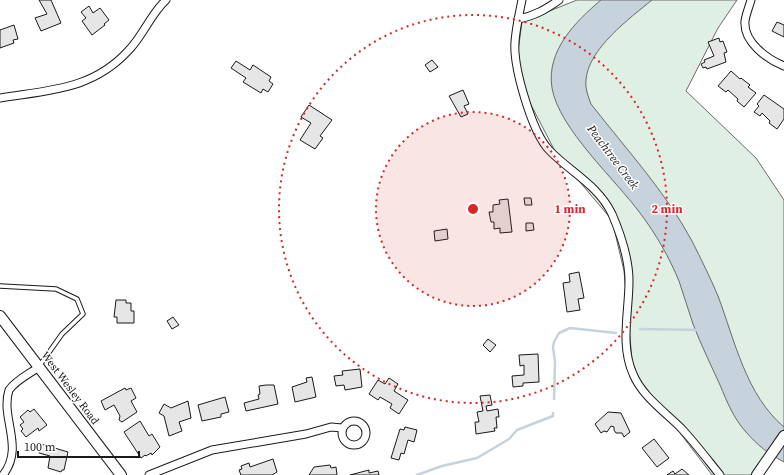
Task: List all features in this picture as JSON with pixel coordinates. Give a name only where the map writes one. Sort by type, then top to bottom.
[{"type":"street","points":[[0,98],[78,84],[100,76],[128,52],[155,12],[166,0]]},
{"type":"street","points":[[522,0],[515,42],[516,64],[537,133],[549,150],[583,178],[597,192],[611,212],[620,235],[629,272],[626,340],[628,360],[633,375],[646,394],[697,445],[720,475]]},
{"type":"street","points":[[518,19],[530,17],[540,13],[559,0]]},
{"type":"street","points":[[751,0],[745,22],[746,32],[751,42],[763,54],[784,66]]},
{"type":"street","name":"West Wesley Road","points":[[0,316],[120,475]]},
{"type":"street","points":[[3,475],[10,466],[11,456],[10,443],[4,417],[6,397],[14,384],[39,367]]},
{"type":"street","points":[[149,475],[212,450],[306,434],[331,427],[342,428]]},
{"type":"street","points":[[757,475],[784,436]]},
{"type":"lane","points":[[0,286],[56,289],[77,299],[83,314],[62,334],[43,359],[39,367]]},
{"type":"green space","points":[[577,0],[737,0],[718,28],[686,91],[756,158],[784,200],[784,431],[752,475],[712,475],[633,371],[624,271],[612,220],[557,155],[515,74],[522,22]]},
{"type":"water","name":"Peachtree Creek","points":[[601,0],[652,0],[622,25],[602,46],[594,57],[586,80],[587,92],[591,104],[670,205],[692,241],[718,296],[736,349],[751,383],[771,414],[784,427],[784,462],[768,452],[750,437],[734,416],[699,340],[679,281],[662,246],[640,213],[576,137],[557,104],[552,88],[551,74],[553,62],[558,50],[564,38],[572,28]]},
{"type":"building","points":[[39,0],[51,0],[61,23],[41,31],[35,18],[47,14]]},
{"type":"building","points":[[89,6],[93,13],[100,8],[109,20],[92,35],[82,21],[86,18],[81,12]]},
{"type":"building","points":[[777,22],[784,25],[784,37],[772,31]]},
{"type":"building","points":[[14,25],[18,39],[13,40],[14,43],[0,48],[0,30]]},
{"type":"building","points":[[719,38],[720,42],[723,41],[727,52],[724,53],[726,62],[707,69],[706,67],[703,68],[701,64],[705,62],[704,60],[714,56],[708,42]]},
{"type":"building","points":[[432,60],[438,67],[430,72],[425,65]]},
{"type":"building","points":[[236,61],[250,70],[253,65],[271,77],[269,81],[273,84],[268,92],[263,89],[261,93],[243,82],[246,78],[231,68]]},
{"type":"building","points":[[731,71],[750,85],[748,87],[756,93],[744,107],[728,90],[726,92],[718,86]]},
{"type":"building","points":[[463,90],[469,104],[464,106],[468,114],[461,117],[449,96]]},
{"type":"building","points":[[764,95],[784,109],[784,119],[777,129],[769,123],[770,121],[762,113],[760,116],[754,112],[759,106],[757,104]]},
{"type":"building","points":[[309,105],[332,120],[320,136],[323,138],[315,149],[300,140],[311,123],[301,117]]},
{"type":"building","points":[[524,198],[531,198],[532,205],[525,205]]},
{"type":"building","points":[[508,199],[512,232],[500,233],[500,228],[494,229],[494,222],[491,222],[489,212],[493,212],[493,205],[500,204],[499,200]]},
{"type":"building","points":[[526,223],[533,223],[534,230],[526,231]]},
{"type":"building","points":[[447,229],[448,239],[435,241],[434,231]]},
{"type":"building","points":[[579,272],[584,298],[578,299],[580,310],[567,312],[563,283],[570,282],[569,274]]},
{"type":"building","points":[[116,300],[126,300],[126,303],[131,303],[131,311],[134,311],[134,323],[117,323],[117,317],[114,317]]},
{"type":"building","points":[[173,317],[179,325],[172,329],[167,321]]},
{"type":"building","points":[[488,339],[496,345],[490,352],[483,345]]},
{"type":"building","points":[[538,354],[539,382],[523,383],[523,386],[513,387],[512,376],[524,375],[524,365],[520,366],[519,355]]},
{"type":"building","points":[[360,369],[362,387],[345,390],[344,385],[336,386],[334,376],[343,375],[342,371]]},
{"type":"building","points":[[312,377],[316,397],[295,402],[292,387],[307,382],[306,378]]},
{"type":"building","points":[[389,378],[398,384],[394,391],[408,400],[399,414],[390,408],[392,404],[380,397],[378,400],[369,394],[378,380],[385,384]]},
{"type":"building","points":[[274,385],[278,404],[246,411],[244,403],[259,399],[259,386]]},
{"type":"building","points":[[125,388],[126,390],[131,388],[136,398],[131,401],[137,412],[122,422],[119,420],[120,416],[114,405],[105,410],[101,401]]},
{"type":"building","points":[[490,395],[492,405],[486,406],[487,411],[498,409],[499,417],[496,417],[497,428],[494,428],[495,431],[476,434],[475,422],[479,422],[477,412],[483,411],[480,396]]},
{"type":"building","points":[[225,397],[229,412],[221,414],[221,417],[202,421],[198,405]]},
{"type":"building","points":[[188,401],[191,418],[179,422],[182,431],[169,436],[164,416],[159,413],[164,404],[171,408]]},
{"type":"building","points":[[34,409],[47,425],[39,431],[38,428],[26,437],[21,431],[23,429],[20,425],[24,422],[20,417],[28,410],[30,412]]},
{"type":"building","points":[[608,412],[621,413],[630,432],[624,437],[622,433],[616,433],[614,427],[611,426],[607,432],[604,431],[601,433],[595,424]]},
{"type":"building","points":[[140,421],[149,436],[152,434],[160,447],[152,455],[151,453],[141,458],[124,432]]},
{"type":"building","points":[[405,427],[417,430],[414,442],[408,440],[404,454],[401,453],[399,460],[391,458],[400,429],[404,430]]},
{"type":"building","points":[[654,439],[669,458],[657,467],[642,448]]},
{"type":"building","points":[[41,444],[68,452],[64,470],[61,472],[48,468],[50,456],[39,453]]},
{"type":"building","points":[[273,459],[277,472],[272,475],[241,475],[239,470],[242,469],[241,466],[249,463],[250,467]]},
{"type":"building","points":[[330,465],[331,468],[336,467],[337,475],[309,475],[314,467]]},
{"type":"building","points":[[682,469],[689,475],[667,475],[673,471],[675,474]]},
{"type":"building","points":[[369,470],[369,473],[378,471],[379,475],[350,475]]},
{"type":"waterway","points":[[554,399],[555,362],[553,347],[559,333],[570,328],[616,333]]},
{"type":"waterway","points":[[640,329],[697,330]]},
{"type":"waterway","points":[[417,475],[442,466],[477,458],[509,439],[517,430],[553,416],[553,413]]}]
